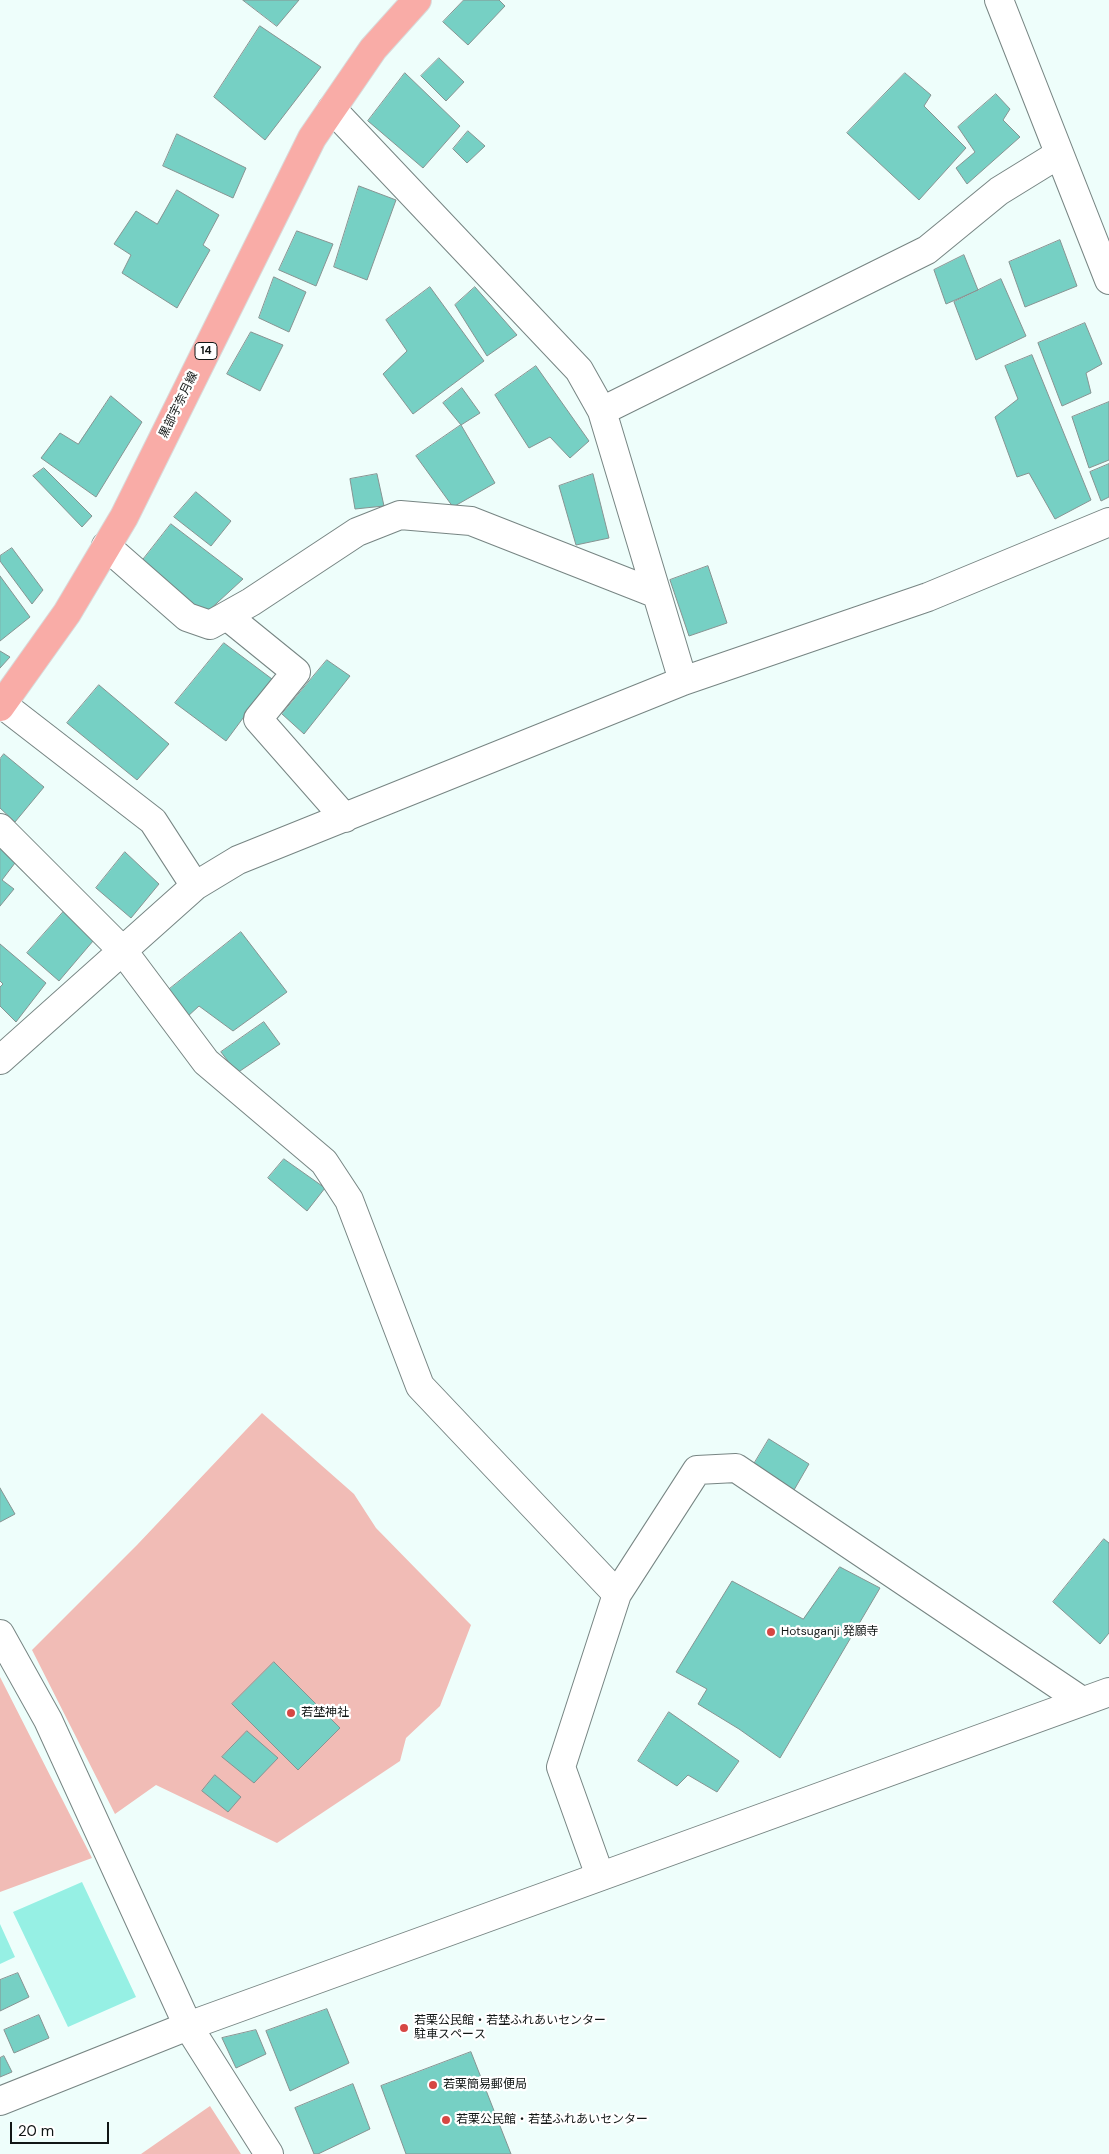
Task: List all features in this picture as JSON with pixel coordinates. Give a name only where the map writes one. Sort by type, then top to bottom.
[{"type":"main road","name":"黒部宇奈月線","points":[[1,705],[67,613],[124,517],[312,138],[373,49],[417,0]]},
{"type":"street","points":[[999,0],[1109,280]]},
{"type":"street","points":[[332,109],[579,370],[602,411],[683,682]]},
{"type":"street","points":[[602,411],[927,250],[999,191],[1059,154]]},
{"type":"street","points":[[106,546],[188,617],[210,625],[357,532],[400,515],[471,520],[657,594]]},
{"type":"street","points":[[0,1060],[195,886],[238,860],[683,682],[928,597],[1109,522]]},
{"type":"street","points":[[227,616],[296,672],[258,719],[345,818]]},
{"type":"street","points":[[1,705],[153,821],[195,886]]},
{"type":"street","points":[[0,828],[123,951],[206,1062],[324,1162],[349,1200],[420,1386],[618,1594]]},
{"type":"street","points":[[600,1876],[561,1768],[618,1594],[696,1470],[736,1468],[1082,1701]]},
{"type":"street","points":[[0,1634],[48,1720],[188,2026],[269,2154]]},
{"type":"street","points":[[0,2101],[188,2026],[1109,1692]]},
{"type":"shaded area","points":[[262,1413],[354,1494],[376,1528],[471,1625],[440,1706],[406,1738],[400,1761],[277,1843],[156,1785],[115,1814],[32,1650],[137,1545]]},
{"type":"shaded area","points":[[0,1677],[92,1858],[0,1892]]},
{"type":"shaded area","points":[[210,2106],[241,2154],[141,2154]]},
{"type":"water","points":[[82,1882],[136,1997],[68,2027],[13,1912]]},
{"type":"water","points":[[0,1924],[15,1957],[0,1964]]},
{"type":"building","points":[[243,0],[299,0],[277,26]]},
{"type":"building","points":[[464,0],[499,0],[505,6],[468,45],[443,22]]},
{"type":"building","points":[[260,26],[321,67],[265,140],[214,97]]},
{"type":"building","points":[[439,58],[464,82],[446,101],[421,76]]},
{"type":"building","points":[[405,73],[460,126],[423,168],[368,121]]},
{"type":"building","points":[[905,73],[931,95],[924,106],[966,148],[919,200],[847,133]]},
{"type":"building","points":[[996,94],[1010,109],[1003,120],[1020,137],[967,184],[956,168],[975,152],[958,127]]},
{"type":"building","points":[[468,131],[485,146],[467,163],[453,149]]},
{"type":"building","points":[[177,134],[246,168],[233,198],[163,166]]},
{"type":"building","points":[[359,186],[396,200],[367,280],[334,267]]},
{"type":"building","points":[[177,190],[219,215],[203,245],[210,250],[177,308],[122,273],[131,255],[114,244],[136,211],[157,224]]},
{"type":"building","points":[[297,231],[333,244],[316,286],[279,270]]},
{"type":"building","points":[[1060,240],[1077,286],[1025,307],[1009,262]]},
{"type":"building","points":[[964,255],[978,290],[946,304],[934,270]]},
{"type":"building","points":[[274,277],[306,292],[289,332],[259,318]]},
{"type":"building","points":[[1001,279],[1026,336],[976,360],[954,302]]},
{"type":"building","points":[[430,287],[484,361],[413,414],[383,374],[407,351],[386,320]]},
{"type":"building","points":[[475,287],[517,335],[487,356],[455,305]]},
{"type":"building","points":[[1085,323],[1102,364],[1086,373],[1091,393],[1062,406],[1038,343]]},
{"type":"building","points":[[251,332],[283,345],[260,391],[227,374]]},
{"type":"building","points":[[1032,355],[1091,500],[1055,519],[1029,473],[1017,477],[995,417],[1018,399],[1005,366]]},
{"type":"building","points":[[536,366],[589,441],[570,458],[550,437],[529,448],[495,395]]},
{"type":"building","points":[[462,388],[480,413],[461,425],[443,403]]},
{"type":"building","points":[[111,396],[142,422],[96,497],[41,458],[60,433],[78,444]]},
{"type":"building","points":[[1109,402],[1109,460],[1089,468],[1072,417]]},
{"type":"building","points":[[461,425],[495,483],[453,507],[416,456]]},
{"type":"building","points":[[1109,464],[1109,497],[1101,501],[1090,472]]},
{"type":"building","points":[[44,468],[92,516],[82,527],[33,476]]},
{"type":"building","points":[[377,474],[384,506],[355,509],[350,479]]},
{"type":"building","points":[[593,474],[609,538],[576,545],[559,486]]},
{"type":"building","points":[[196,492],[231,521],[211,546],[174,517]]},
{"type":"building","points":[[171,524],[243,579],[205,614],[142,561]]},
{"type":"building","points":[[12,548],[43,590],[32,604],[0,561],[0,556]]},
{"type":"building","points":[[708,566],[727,623],[689,636],[670,580]]},
{"type":"building","points":[[0,576],[30,617],[0,641]]},
{"type":"building","points":[[224,643],[272,679],[226,741],[175,703]]},
{"type":"building","points":[[0,651],[10,657],[0,668]]},
{"type":"building","points":[[327,660],[350,676],[304,734],[282,714]]},
{"type":"building","points":[[99,685],[169,744],[137,780],[67,723]]},
{"type":"building","points":[[4,754],[44,787],[15,822],[0,808],[0,759]]},
{"type":"building","points":[[0,844],[18,859],[2,880],[14,889],[0,906]]},
{"type":"building","points":[[125,852],[159,884],[131,918],[96,888]]},
{"type":"building","points":[[65,910],[99,934],[59,981],[27,953]]},
{"type":"building","points":[[241,932],[287,992],[233,1031],[199,1006],[187,1017],[167,991]]},
{"type":"building","points":[[0,944],[46,983],[16,1022],[0,1006],[0,987],[3,984],[0,981]]},
{"type":"building","points":[[264,1022],[280,1044],[237,1073],[221,1052]]},
{"type":"building","points":[[284,1159],[325,1188],[307,1211],[268,1178]]},
{"type":"building","points":[[769,1439],[809,1464],[794,1490],[754,1464]]},
{"type":"building","points":[[0,1488],[15,1514],[0,1522]]},
{"type":"building","points":[[1104,1539],[1109,1543],[1109,1633],[1100,1644],[1053,1602]]},
{"type":"building","points":[[840,1567],[880,1588],[780,1758],[739,1729],[698,1704],[707,1689],[676,1672],[732,1581],[803,1619]]},
{"type":"building","points":[[274,1662],[340,1728],[298,1770],[232,1704]]},
{"type":"building","points":[[669,1712],[739,1761],[717,1792],[688,1775],[677,1786],[638,1761]]},
{"type":"building","points":[[247,1731],[278,1758],[254,1783],[222,1757]]},
{"type":"building","points":[[215,1775],[241,1797],[228,1812],[202,1791]]},
{"type":"building","points":[[18,1973],[29,1997],[0,2011],[0,1980]]},
{"type":"building","points":[[327,2009],[349,2063],[290,2091],[266,2031]]},
{"type":"building","points":[[39,2015],[49,2038],[14,2053],[4,2030]]},
{"type":"building","points":[[256,2030],[266,2054],[236,2068],[222,2038]]},
{"type":"building","name":"若栗公民館・若埜ふれあいセンター","points":[[471,2052],[511,2154],[406,2154],[381,2086]]},
{"type":"building","points":[[4,2056],[12,2072],[0,2077],[0,2058]]},
{"type":"building","points":[[353,2084],[370,2129],[318,2154],[314,2154],[295,2108]]},
{"type":"place","name":"Hotsuganji 発願寺","points":[[771,1632]]},
{"type":"place","name":"若埜神社","points":[[291,1713]]},
{"type":"place","name":"若栗公民館・若埜ふれあいセンター 駐車スペース","points":[[404,2028]]},
{"type":"place","name":"若栗簡易郵便局","points":[[433,2085]]},
{"type":"place","name":"若栗公民館・若埜ふれあいセンター","points":[[446,2120]]}]
